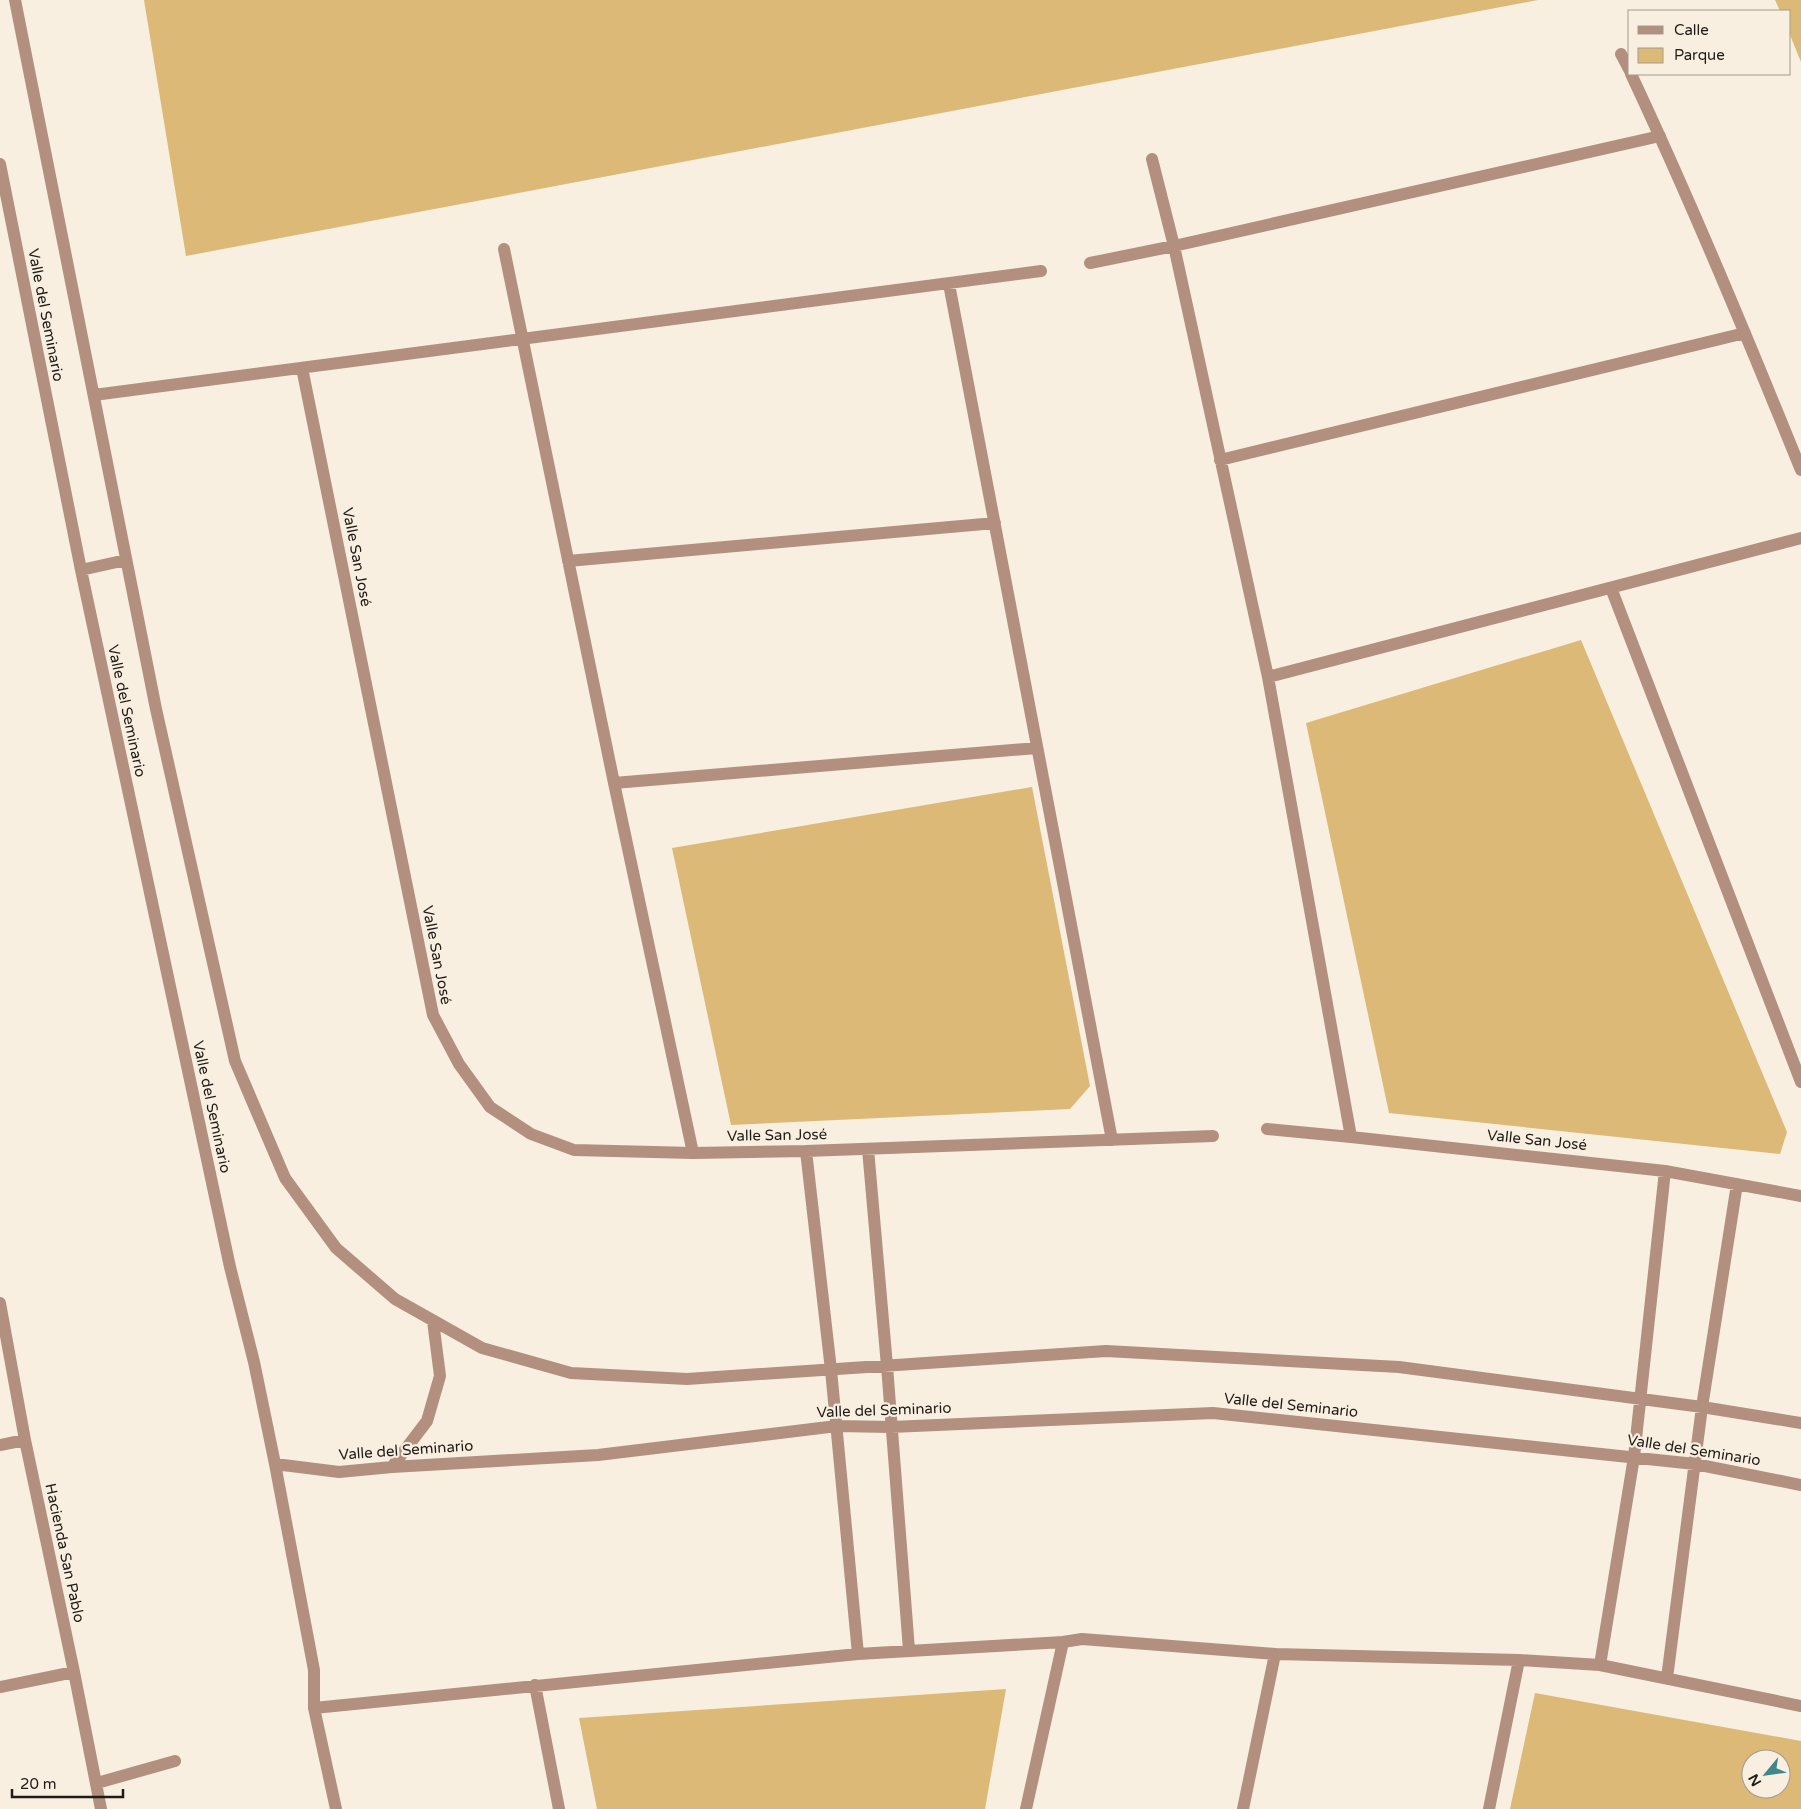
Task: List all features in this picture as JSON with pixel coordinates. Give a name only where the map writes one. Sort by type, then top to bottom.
[{"type":"street","name":"Valle del Seminario","points":[[15,0],[156,709],[235,1061],[285,1178],[336,1248],[395,1299],[482,1348],[571,1374],[687,1379],[1106,1352],[1399,1367],[1702,1407],[1801,1423]]},
{"type":"street","points":[[1622,54],[1628,68]]},
{"type":"street","points":[[1631,75],[1660,136],[1745,333],[1801,470]]},
{"type":"street","points":[[1090,263],[1174,246],[1660,136]]},
{"type":"street","points":[[1152,159],[1174,246],[1268,678],[1352,1137]]},
{"type":"street","name":"Valle del Seminario","points":[[0,164],[81,570],[230,1267],[254,1362],[274,1464],[339,1472],[392,1466],[598,1455],[837,1426],[891,1427],[1213,1413],[1634,1456],[1695,1464],[1801,1485]]},
{"type":"street","points":[[504,249],[693,1154]]},
{"type":"street","points":[[94,395],[1042,271]]},
{"type":"street","points":[[949,284],[1112,1140]]},
{"type":"street","points":[[1220,460],[1745,333]]},
{"type":"street","name":"Valle San José","points":[[302,368],[433,1015],[459,1064],[490,1107],[531,1134],[574,1150],[693,1154],[1213,1136]]},
{"type":"street","points":[[568,561],[995,523]]},
{"type":"street","points":[[1268,678],[1801,538]]},
{"type":"street","points":[[81,570],[126,560]]},
{"type":"street","points":[[1610,588],[1801,1082]]},
{"type":"street","points":[[614,783],[1037,748]]},
{"type":"street","name":"Valle San José","points":[[1267,1129],[1665,1171],[1801,1196]]},
{"type":"street","points":[[868,1149],[909,1650]]},
{"type":"street","points":[[806,1151],[837,1426],[858,1654]]},
{"type":"street","points":[[1600,1665],[1634,1456],[1665,1171]]},
{"type":"street","points":[[1667,1678],[1702,1407],[1737,1184]]},
{"type":"street","name":"Hacienda San Pablo","points":[[0,1303],[24,1440],[74,1672],[101,1809]]},
{"type":"street","points":[[392,1466],[427,1421],[440,1376],[433,1321]]},
{"type":"street","points":[[0,1444],[24,1440]]},
{"type":"street","points":[[274,1464],[314,1670],[314,1708],[336,1809]]},
{"type":"street","points":[[314,1708],[858,1654],[1063,1642],[1082,1638],[1275,1654],[1519,1660],[1600,1665],[1801,1706]]},
{"type":"street","points":[[1026,1809],[1063,1642]]},
{"type":"street","points":[[1243,1809],[1275,1654]]},
{"type":"street","points":[[1489,1809],[1519,1660]]},
{"type":"street","points":[[0,1686],[74,1672]]},
{"type":"street","points":[[536,1686],[560,1809]]},
{"type":"street","points":[[97,1783],[175,1761]]},
{"type":"green space","points":[[144,0],[1538,0],[186,256]]},
{"type":"green space","points":[[1775,0],[1801,0],[1801,62],[1791,37],[1791,10],[1780,10]]},
{"type":"green space","points":[[1581,640],[1787,1132],[1780,1154],[1389,1113],[1306,723]]},
{"type":"green space","points":[[1032,787],[1090,1086],[1070,1109],[731,1125],[672,848]]},
{"type":"green space","points":[[1006,1689],[985,1809],[597,1809],[579,1718]]},
{"type":"green space","points":[[1535,1693],[1801,1741],[1801,1809],[1510,1809]]}]
